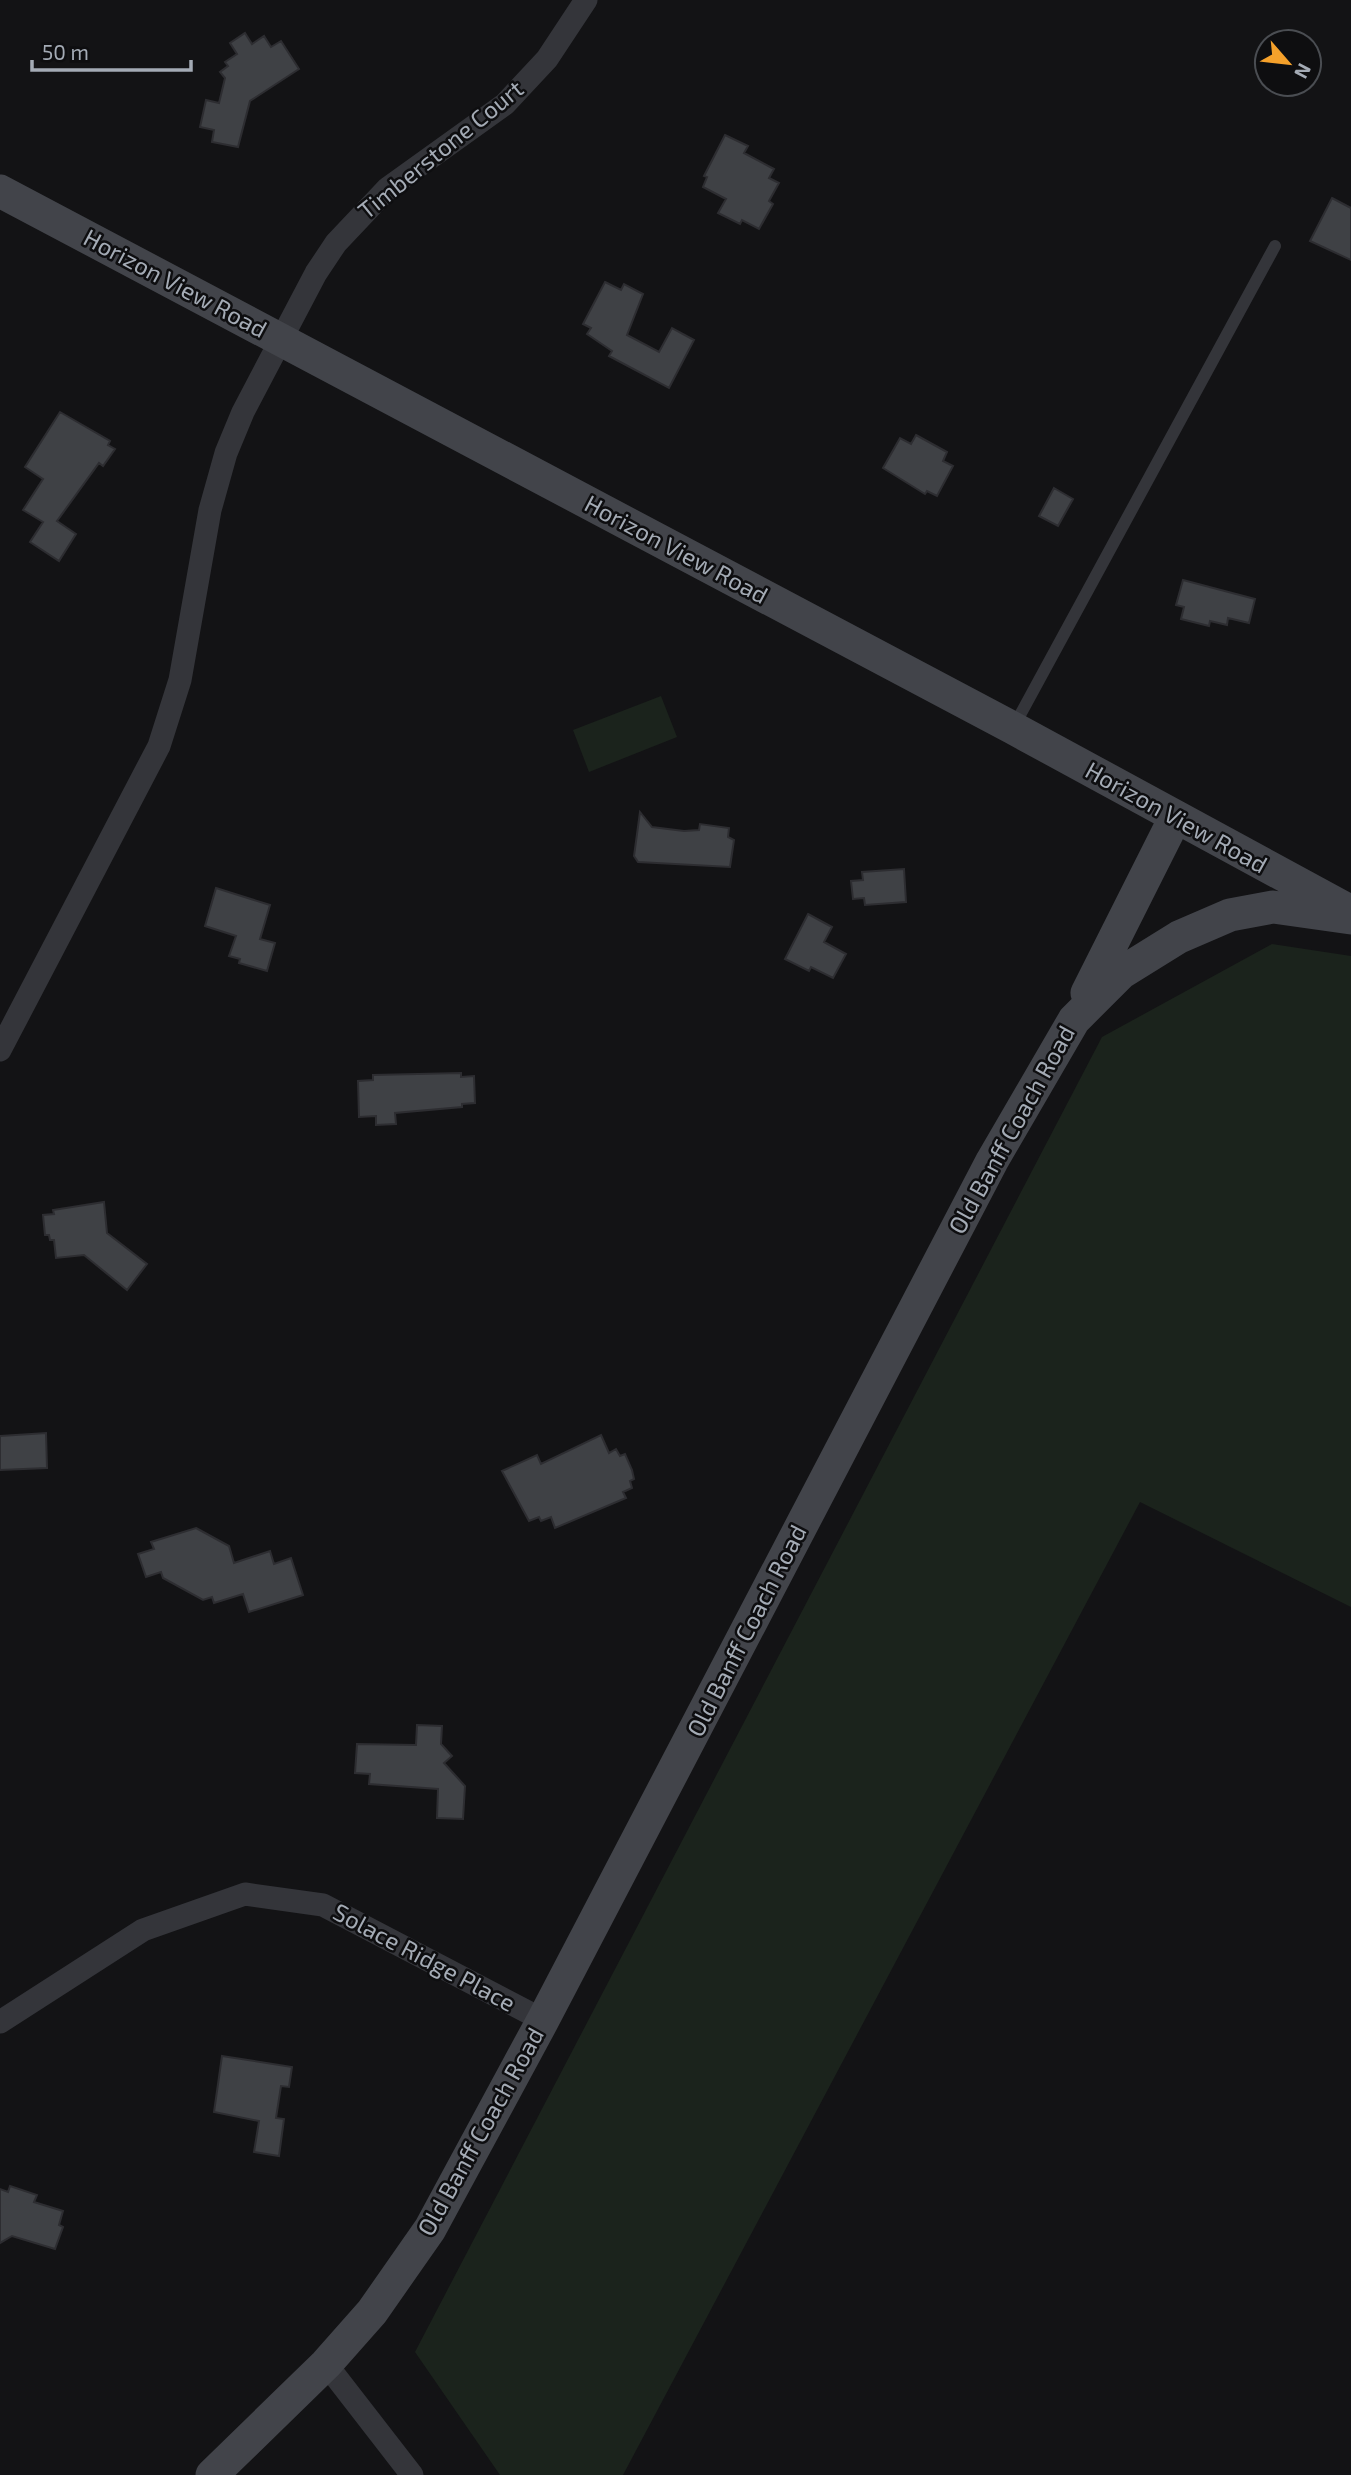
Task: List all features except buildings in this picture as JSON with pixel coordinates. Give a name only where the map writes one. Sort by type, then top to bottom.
[{"type":"main road","name":"Horizon View Road","points":[[0,191],[1013,728],[1351,912]]},
{"type":"main road","points":[[1074,1020],[1175,818]]},
{"type":"main road","name":"Old Banff Coach Road","points":[[212,2475],[326,2364],[372,2312],[430,2229],[543,2021],[992,1161],[1074,1020],[1121,973],[1179,936],[1230,915],[1273,906],[1351,918]]},
{"type":"street","name":"Timberstone Court","points":[[0,1050],[159,746],[180,680],[210,510],[226,453],[243,412],[323,263],[365,209],[388,188],[505,104],[547,59],[586,0]]},
{"type":"street","name":"Solace Ridge Place","points":[[0,2022],[143,1930],[245,1894],[323,1905],[543,2021]]},
{"type":"street","points":[[326,2364],[412,2475]]},
{"type":"lane","points":[[1013,728],[1275,246]]},
{"type":"shaded area","points":[[661,696],[677,737],[589,772],[573,730]]},
{"type":"shaded area","points":[[1272,944],[1351,956],[1351,1607],[1140,1502],[623,2475],[500,2475],[415,2352],[1102,1037]]}]
